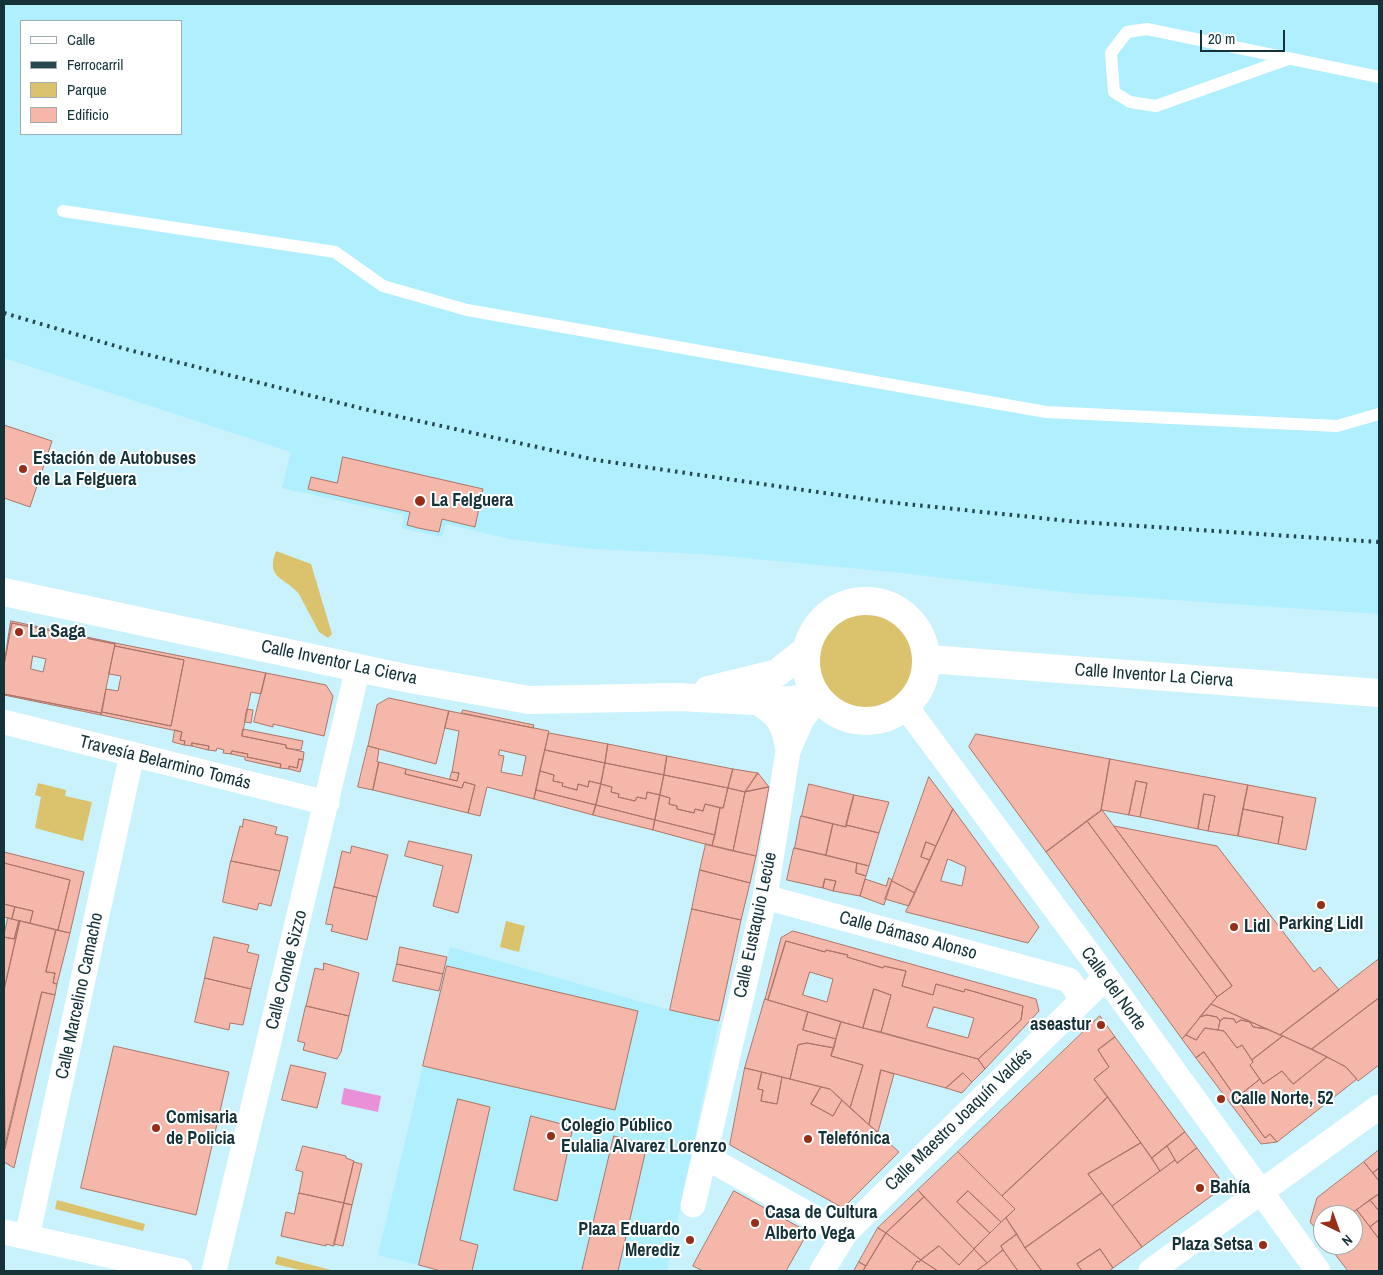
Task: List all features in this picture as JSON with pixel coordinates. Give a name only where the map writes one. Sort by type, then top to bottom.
[{"type":"street","name":"Calle Inventor La Cierva","points":[[4,592],[358,668],[528,700],[678,697],[755,701],[794,700],[816,696]]},
{"type":"street","points":[[873,600],[897,608],[920,631],[928,659],[923,685],[906,708],[876,722],[846,719],[816,696],[806,672],[806,650],[811,635],[820,621],[841,605],[873,600]]},
{"type":"street","name":"Calle Inventor La Cierva","points":[[678,697],[777,673],[806,650]]},
{"type":"street","name":"Calle Inventor La Cierva","points":[[928,659],[1377,695]]},
{"type":"street","name":"Calle Conde Sizzo","points":[[214,1271],[358,668]]},
{"type":"street","name":"Calle Eustaquio Lecúe","points":[[693,1206],[765,897],[788,751],[802,719],[816,696]]},
{"type":"street","points":[[755,701],[771,711],[785,730],[788,751]]},
{"type":"street","name":"Calle del Norte","points":[[906,708],[1106,977],[1202,1113],[1262,1192],[1318,1271]]},
{"type":"street","name":"Travesía Belarmino Tomás","points":[[4,722],[326,803]]},
{"type":"street","name":"Calle Marcelino Camacho","points":[[16,1234],[132,754]]},
{"type":"street","name":"Calle Dámaso Alonso","points":[[765,897],[1069,980],[1078,993],[1079,1003]]},
{"type":"street","points":[[1052,975],[1066,971],[1072,961],[1076,938]]},
{"type":"street","name":"Calle Maestro Joaquín Valdés","points":[[822,1271],[846,1232],[1106,977]]},
{"type":"street","points":[[1151,1271],[1379,1108]]},
{"type":"street","points":[[704,1156],[820,1221],[846,1232]]},
{"type":"street","points":[[16,1234],[180,1271]]},
{"type":"lane","points":[[1288,59],[1156,106],[1130,102],[1114,92],[1111,53],[1127,32],[1147,29],[1379,77]]},
{"type":"lane","points":[[63,211],[335,252],[383,286],[467,310],[1046,412],[1337,426],[1379,414]]},
{"type":"shaded area","points":[[4,4],[1379,4],[1379,614],[1073,593],[893,572],[703,554],[593,549],[510,539],[446,524],[442,537],[402,528],[404,515],[282,488],[291,452],[4,358]]},
{"type":"shaded area","name":"Colegio Público Eulalia Alvarez Lorenzo","points":[[450,947],[670,1010],[719,1021],[667,1271],[441,1271],[378,1255]]},
{"type":"shaded area","points":[[344,1088],[381,1096],[378,1112],[341,1104]]},
{"type":"green space","points":[[276,551],[311,564],[332,634],[328,638],[319,632],[299,594],[294,588],[278,577],[275,572],[273,560]]},
{"type":"green space","points":[[866,601],[889,605],[909,618],[922,638],[926,661],[922,684],[909,704],[889,717],[866,721],[843,717],[823,704],[810,684],[806,661],[810,638],[823,618],[843,605]]},
{"type":"green space","points":[[38,783],[66,790],[65,796],[92,802],[83,841],[35,828],[41,797],[35,795]]},
{"type":"green space","points":[[506,921],[525,926],[519,952],[500,947]]},
{"type":"green space","points":[[57,1200],[145,1224],[143,1231],[55,1209]]},
{"type":"green space","points":[[277,1256],[335,1271],[304,1271],[275,1264]]},
{"type":"building","name":"Estación de Autobuses de La Felguera","points":[[4,425],[52,441],[30,507],[4,498]]},
{"type":"building","name":"La Felguera","points":[[343,457],[483,489],[475,527],[442,519],[439,532],[418,528],[407,525],[410,512],[308,489],[311,477],[337,483]]},
{"type":"building","points":[[11,621],[115,644],[12,623],[4,665]]},
{"type":"building","points":[[12,623],[115,644],[101,713],[4,694],[4,665]],"holes":[[[33,656],[46,659],[43,672],[31,669]]]},
{"type":"building","points":[[115,643],[266,673],[261,694],[251,692],[242,736],[286,745],[286,748],[304,752],[303,760],[299,759],[297,768],[289,766],[289,769],[280,768],[281,764],[247,757],[248,754],[232,751],[231,754],[223,753],[224,750],[217,748],[216,751],[208,750],[209,746],[192,743],[192,746],[184,745],[185,741],[180,740],[182,732],[101,715],[102,712],[171,726],[184,660],[115,646]]},
{"type":"building","points":[[115,646],[184,660],[171,726],[102,712],[106,689],[118,691],[121,676],[109,674]]},
{"type":"building","points":[[266,673],[326,685],[333,696],[324,736],[273,724],[273,727],[254,722]]},
{"type":"building","points":[[4,695],[101,713],[101,715]]},
{"type":"building","points":[[389,698],[449,711],[436,764],[368,746],[377,705]]},
{"type":"building","points":[[247,709],[253,710],[251,723],[245,722]]},
{"type":"building","points":[[463,710],[534,725],[533,728],[462,713]]},
{"type":"building","points":[[449,711],[549,731],[534,799],[487,787],[480,816],[468,813],[475,785],[464,782],[462,788],[405,774],[406,769],[457,781],[459,773],[452,772],[459,731],[445,728]],"holes":[[[500,750],[526,756],[522,776],[501,772],[504,756],[499,755]]]},
{"type":"building","points":[[243,729],[303,741],[301,750],[286,748],[286,745],[242,736]]},
{"type":"building","points":[[175,730],[182,732],[180,740],[185,741],[184,745],[173,742]]},
{"type":"building","points":[[549,733],[608,744],[605,763],[545,750]]},
{"type":"building","points":[[976,734],[1110,759],[1101,811],[1046,852],[969,747]]},
{"type":"building","points":[[192,743],[209,746],[208,750],[192,746]]},
{"type":"building","points":[[608,744],[667,756],[664,775],[605,763]]},
{"type":"building","points":[[368,746],[379,749],[377,762],[379,762],[373,790],[358,787]]},
{"type":"building","points":[[545,750],[605,763],[601,784],[589,781],[588,787],[578,784],[577,790],[562,786],[563,783],[553,781],[554,775],[540,771]]},
{"type":"building","points":[[232,751],[248,754],[247,757],[281,764],[280,768],[245,760],[245,757],[231,754]]},
{"type":"building","points":[[667,756],[733,769],[728,788],[664,775]]},
{"type":"building","points":[[299,759],[303,760],[300,772],[289,769],[289,766],[297,768]]},
{"type":"building","points":[[1110,759],[1248,785],[1238,836],[1208,831],[1215,796],[1204,794],[1198,829],[1140,817],[1147,783],[1136,781],[1129,815],[1101,811]]},
{"type":"building","points":[[379,762],[406,769],[405,774],[462,788],[464,782],[475,785],[468,813],[373,790]]},
{"type":"building","points":[[605,763],[664,775],[660,795],[647,792],[646,799],[637,797],[635,801],[618,797],[619,794],[611,792],[612,787],[601,784]]},
{"type":"building","points":[[733,769],[758,773],[745,792],[728,788]]},
{"type":"building","points":[[540,771],[554,775],[553,781],[563,783],[562,786],[577,790],[578,784],[588,787],[589,781],[601,784],[596,805],[536,790]]},
{"type":"building","points":[[452,772],[459,773],[457,781],[450,779]]},
{"type":"building","points":[[758,773],[769,787],[745,792]]},
{"type":"building","points":[[664,775],[728,788],[723,808],[705,804],[703,811],[695,809],[694,813],[677,809],[677,806],[669,804],[670,798],[660,795]]},
{"type":"building","points":[[929,777],[953,809],[936,846],[926,842],[921,857],[930,860],[915,893],[892,881]]},
{"type":"building","points":[[1136,781],[1147,783],[1140,817],[1129,815]]},
{"type":"building","points":[[601,784],[612,787],[611,792],[619,794],[618,797],[635,801],[637,797],[646,799],[647,792],[660,795],[655,820],[596,805]]},
{"type":"building","points":[[809,784],[854,795],[846,827],[802,816]]},
{"type":"building","points":[[1248,785],[1316,798],[1306,850],[1278,844],[1283,817],[1243,809]]},
{"type":"building","points":[[769,787],[756,856],[733,851],[745,792]]},
{"type":"building","points":[[728,788],[745,792],[733,851],[712,846],[720,808],[723,808]]},
{"type":"building","points":[[536,790],[596,805],[593,815],[534,799]]},
{"type":"building","points":[[1204,794],[1215,796],[1208,831],[1198,829]]},
{"type":"building","points":[[660,795],[670,798],[669,804],[677,806],[677,809],[694,813],[695,809],[703,811],[705,804],[720,808],[715,835],[655,820]]},
{"type":"building","points":[[854,795],[889,802],[879,833],[846,825]]},
{"type":"building","points":[[596,805],[655,820],[653,830],[593,815]]},
{"type":"building","points":[[953,809],[1039,927],[1028,943],[906,912]],"holes":[[[948,859],[966,867],[962,886],[941,881]]]},
{"type":"building","points":[[1243,809],[1283,817],[1278,844],[1238,836]]},
{"type":"building","points":[[1102,810],[1232,986],[1217,997],[1087,821]]},
{"type":"building","points":[[801,816],[833,824],[826,855],[795,848]]},
{"type":"building","points":[[244,819],[277,827],[275,834],[288,837],[280,871],[231,861],[240,826],[242,827]]},
{"type":"building","points":[[655,820],[715,835],[712,846],[653,830]]},
{"type":"building","points":[[1087,821],[1217,997],[1182,1039],[1046,852]]},
{"type":"building","points":[[833,824],[846,827],[846,825],[879,833],[869,866],[826,855]]},
{"type":"building","name":"Lidl","points":[[1114,826],[1217,846],[1314,972],[1320,967],[1339,990],[1280,1035],[1211,1004],[1232,986]]},
{"type":"building","points":[[409,841],[472,855],[458,913],[433,906],[443,866],[405,856]]},
{"type":"building","points":[[926,842],[936,846],[930,860],[921,857]]},
{"type":"building","points":[[706,844],[756,856],[750,883],[700,870]]},
{"type":"building","points":[[352,846],[388,855],[377,897],[334,887],[342,851],[350,853]]},
{"type":"building","points":[[794,848],[857,863],[856,873],[866,876],[860,896],[833,891],[836,881],[825,879],[823,888],[787,880]]},
{"type":"building","points":[[4,852],[84,872],[70,933],[58,930],[70,880],[4,863]]},
{"type":"building","points":[[231,861],[280,871],[271,906],[259,903],[257,910],[223,902]]},
{"type":"building","points":[[4,863],[70,880],[58,930],[30,923],[33,911],[4,904]]},
{"type":"building","points":[[857,863],[869,866],[866,876],[856,873]]},
{"type":"building","points":[[700,870],[750,883],[741,920],[692,909]]},
{"type":"building","points":[[889,878],[892,880],[884,905],[860,896],[865,879],[886,886]]},
{"type":"building","points":[[825,879],[836,881],[833,891],[823,888]]},
{"type":"building","points":[[892,881],[915,893],[909,906],[885,899]]},
{"type":"building","points":[[334,887],[377,897],[367,940],[331,931],[333,925],[326,924]]},
{"type":"building","points":[[4,904],[15,907],[12,919],[4,917]]},
{"type":"building","points":[[15,907],[33,911],[30,923],[12,919]]},
{"type":"building","points":[[692,909],[741,920],[719,1021],[670,1010]]},
{"type":"building","points":[[8,918],[19,921],[14,939],[4,937]]},
{"type":"building","points":[[19,921],[4,990],[4,937],[14,939]]},
{"type":"building","points":[[20,921],[56,930],[46,972],[55,973],[53,983],[57,984],[55,995],[42,992],[5,1149],[4,990]]},
{"type":"building","points":[[56,930],[70,933],[57,984],[53,983],[55,973],[46,972]]},
{"type":"building","points":[[793,931],[1036,999],[1039,1011],[985,1069],[978,1059],[1021,1020],[1023,1006],[965,989],[964,992],[936,984],[933,995],[902,986],[906,971],[884,966],[883,968],[847,957],[848,955],[826,950],[825,952],[786,941],[768,1000],[765,999],[781,938]]},
{"type":"building","points":[[214,937],[249,945],[247,952],[259,955],[251,989],[205,978]]},
{"type":"building","points":[[786,941],[825,952],[826,950],[848,955],[847,957],[883,968],[884,966],[906,971],[902,986],[933,995],[936,984],[964,992],[965,989],[1023,1006],[1021,1020],[978,1059],[881,1032],[891,995],[874,989],[863,1028],[768,1000]],"holes":[[[810,972],[833,979],[827,1002],[803,995]],[[934,1007],[974,1018],[968,1038],[927,1027]]]},
{"type":"building","points":[[400,947],[447,957],[443,974],[397,964]]},
{"type":"building","points":[[1379,959],[1379,998],[1312,1049],[1280,1035]]},
{"type":"building","points":[[324,963],[359,973],[349,1016],[306,1006],[315,968],[323,970]]},
{"type":"building","points":[[397,964],[443,974],[439,991],[393,981]]},
{"type":"building","points":[[447,966],[638,1011],[615,1110],[423,1066]]},
{"type":"building","points":[[205,978],[251,989],[243,1025],[230,1023],[229,1030],[195,1022]]},
{"type":"building","points":[[874,989],[891,995],[881,1032],[863,1028]]},
{"type":"building","points":[[42,992],[55,995],[14,1168],[4,1162],[4,1149]]},
{"type":"building","points":[[1379,998],[1379,1065],[1358,1081],[1346,1067],[1312,1049]]},
{"type":"building","points":[[765,999],[808,1012],[803,1030],[836,1039],[834,1048],[807,1043],[798,1045],[790,1079],[745,1068]]},
{"type":"building","points":[[1211,1004],[1267,1029],[1253,1027],[1250,1022],[1241,1020],[1236,1023],[1234,1019],[1224,1018],[1220,1021],[1217,1017],[1207,1015],[1200,1017]]},
{"type":"building","points":[[306,1006],[349,1016],[341,1052],[337,1059],[303,1050],[305,1043],[298,1041]]},
{"type":"building","points":[[808,1012],[841,1022],[836,1039],[803,1030]]},
{"type":"building","points":[[1207,1015],[1217,1017],[1220,1021],[1218,1030],[1205,1028],[1196,1040],[1186,1035],[1200,1017]]},
{"type":"building","points":[[1100,1016],[1115,1037],[1098,1050],[1109,1067],[1094,1079],[1108,1097],[1002,1196],[958,1152]]},
{"type":"building","points":[[1224,1018],[1234,1019],[1236,1023],[1241,1020],[1250,1022],[1253,1027],[1267,1029],[1283,1036],[1252,1060],[1242,1045],[1237,1048],[1224,1031],[1218,1030],[1220,1021]]},
{"type":"building","points":[[841,1022],[978,1059],[985,1069],[972,1082],[963,1073],[946,1088],[881,1070],[869,1125],[850,1108],[863,1065],[831,1056]]},
{"type":"building","points":[[1205,1028],[1224,1031],[1237,1048],[1242,1045],[1253,1062],[1250,1065],[1260,1079],[1236,1098],[1204,1052],[1196,1058],[1182,1039],[1186,1035],[1196,1040]]},
{"type":"building","points":[[1283,1036],[1327,1057],[1293,1084],[1282,1071],[1263,1084],[1250,1065],[1253,1062],[1252,1060]]},
{"type":"building","points":[[1115,1037],[1185,1132],[1152,1158],[1094,1079],[1109,1067],[1098,1050]]},
{"type":"building","points":[[807,1043],[834,1048],[831,1056],[863,1065],[850,1108],[830,1089],[790,1079],[798,1045]]},
{"type":"building","name":"Comisaria de Policia","points":[[114,1046],[229,1072],[196,1215],[81,1188]]},
{"type":"building","points":[[1204,1052],[1236,1098],[1230,1103],[1196,1058]]},
{"type":"building","points":[[1327,1057],[1346,1067],[1357,1079],[1277,1142],[1270,1134],[1265,1138],[1236,1098],[1260,1079],[1263,1084],[1282,1071],[1293,1084]]},
{"type":"building","points":[[291,1065],[326,1073],[317,1108],[282,1100]]},
{"type":"building","name":"Telefónica","points":[[745,1068],[762,1072],[758,1089],[763,1090],[761,1101],[777,1104],[782,1077],[821,1087],[811,1104],[833,1116],[842,1100],[899,1152],[843,1208],[730,1145]]},
{"type":"building","points":[[881,1070],[894,1074],[878,1132],[869,1125]]},
{"type":"building","points":[[762,1072],[782,1077],[777,1104],[761,1101],[763,1090],[758,1089]]},
{"type":"building","points":[[963,1073],[972,1082],[962,1093],[946,1088]]},
{"type":"building","points":[[821,1087],[830,1089],[842,1100],[833,1116],[811,1104]]},
{"type":"building","points":[[1108,1097],[1141,1143],[1088,1174],[1102,1193],[1025,1248],[1006,1218],[1015,1209],[1002,1196]]},
{"type":"building","points":[[1236,1098],[1265,1138],[1270,1134],[1277,1142],[1261,1144],[1230,1103]]},
{"type":"building","points":[[458,1099],[490,1107],[460,1240],[478,1245],[472,1271],[441,1271],[419,1265]]},
{"type":"building","points":[[531,1116],[573,1127],[557,1201],[514,1190]]},
{"type":"building","points":[[1185,1132],[1197,1148],[1177,1163],[1167,1146]]},
{"type":"building","points":[[614,1136],[647,1145],[618,1271],[582,1271]]},
{"type":"building","points":[[1141,1143],[1160,1171],[1112,1206],[1088,1174]]},
{"type":"building","points":[[303,1146],[346,1156],[346,1158],[354,1161],[344,1203],[299,1193],[303,1172],[296,1170]]},
{"type":"building","points":[[1167,1146],[1175,1160],[1160,1171],[1152,1158]]},
{"type":"building","points":[[1197,1148],[1219,1178],[1214,1194],[1142,1247],[1112,1206],[1175,1160],[1177,1163]]},
{"type":"building","points":[[1379,1150],[1379,1168],[1373,1173],[1364,1162]]},
{"type":"building","points":[[958,1152],[1015,1209],[1001,1222],[968,1191],[957,1202],[990,1233],[974,1249],[918,1190]]},
{"type":"building","points":[[354,1162],[362,1164],[352,1205],[344,1203]]},
{"type":"building","points":[[1364,1162],[1379,1181],[1379,1194],[1363,1205],[1315,1205],[1317,1198]]},
{"type":"building","points":[[1379,1168],[1379,1181],[1373,1173]]},
{"type":"building","points":[[918,1190],[924,1197],[886,1233],[878,1228]]},
{"type":"building","name":"Casa de Cultura Alberto Vega","points":[[734,1191],[808,1232],[786,1271],[703,1271],[693,1266]]},
{"type":"building","points":[[968,1191],[1001,1222],[990,1233],[957,1202]]},
{"type":"building","points":[[299,1193],[344,1203],[334,1246],[281,1236],[286,1212],[294,1214]]},
{"type":"building","points":[[1102,1193],[1142,1247],[1113,1268],[1100,1249],[1077,1264],[1082,1271],[1042,1271],[1025,1248]]},
{"type":"building","points":[[1379,1194],[1379,1211],[1370,1200]]},
{"type":"building","points":[[924,1197],[974,1249],[959,1265],[939,1246],[921,1260],[886,1233]]},
{"type":"building","points":[[1370,1200],[1379,1211],[1379,1220],[1370,1227],[1363,1218],[1363,1205]]},
{"type":"building","points":[[344,1203],[352,1205],[343,1246],[334,1244]]},
{"type":"building","points":[[1313,1212],[1313,1226],[1310,1222]]},
{"type":"building","points":[[1006,1218],[1017,1234],[1001,1246],[1003,1250],[987,1263],[974,1249]]},
{"type":"building","points":[[1363,1218],[1379,1239],[1379,1271],[1348,1271],[1336,1255],[1363,1255]]},
{"type":"building","points":[[1379,1220],[1379,1239],[1370,1227]]},
{"type":"building","points":[[878,1228],[886,1233],[866,1266],[859,1262]]},
{"type":"building","points":[[886,1233],[921,1260],[917,1261],[911,1271],[863,1271]]},
{"type":"building","points":[[1017,1234],[1042,1271],[1018,1271],[1003,1250],[1001,1246]]},
{"type":"building","points":[[939,1246],[959,1265],[974,1249],[987,1263],[976,1271],[938,1271],[921,1260]]},
{"type":"building","points":[[1100,1249],[1113,1268],[1109,1271],[1082,1271],[1077,1264]]},
{"type":"building","points":[[1003,1250],[1018,1271],[976,1271],[987,1263]]},
{"type":"building","points":[[921,1260],[938,1271],[911,1271],[917,1261]]},
{"type":"building","points":[[859,1262],[866,1266],[863,1271],[854,1271]]},
{"type":"railway","points":[[4,313],[129,350],[364,409],[596,460],[887,502],[1079,522],[1379,542]]},
{"type":"place","name":"Estación de Autobuses de La Felguera","points":[[23,469]]},
{"type":"place","name":"La Felguera","points":[[420,501]]},
{"type":"place","name":"La Saga","points":[[19,632]]},
{"type":"place","name":"Parking Lidl","points":[[1321,905]]},
{"type":"place","name":"Lidl","points":[[1234,927]]},
{"type":"place","name":"aseastur","points":[[1101,1025]]},
{"type":"place","name":"Calle Norte, 52","points":[[1221,1099]]},
{"type":"place","name":"Comisaria de Policia","points":[[156,1128]]},
{"type":"place","name":"Colegio Público Eulalia Alvarez Lorenzo","points":[[551,1136]]},
{"type":"place","name":"Telefónica","points":[[808,1139]]},
{"type":"place","name":"Bahía","points":[[1200,1188]]},
{"type":"place","name":"Casa de Cultura Alberto Vega","points":[[755,1223]]},
{"type":"place","name":"Plaza Eduardo Merediz","points":[[690,1240]]},
{"type":"place","name":"Plaza Setsa","points":[[1263,1245]]}]
